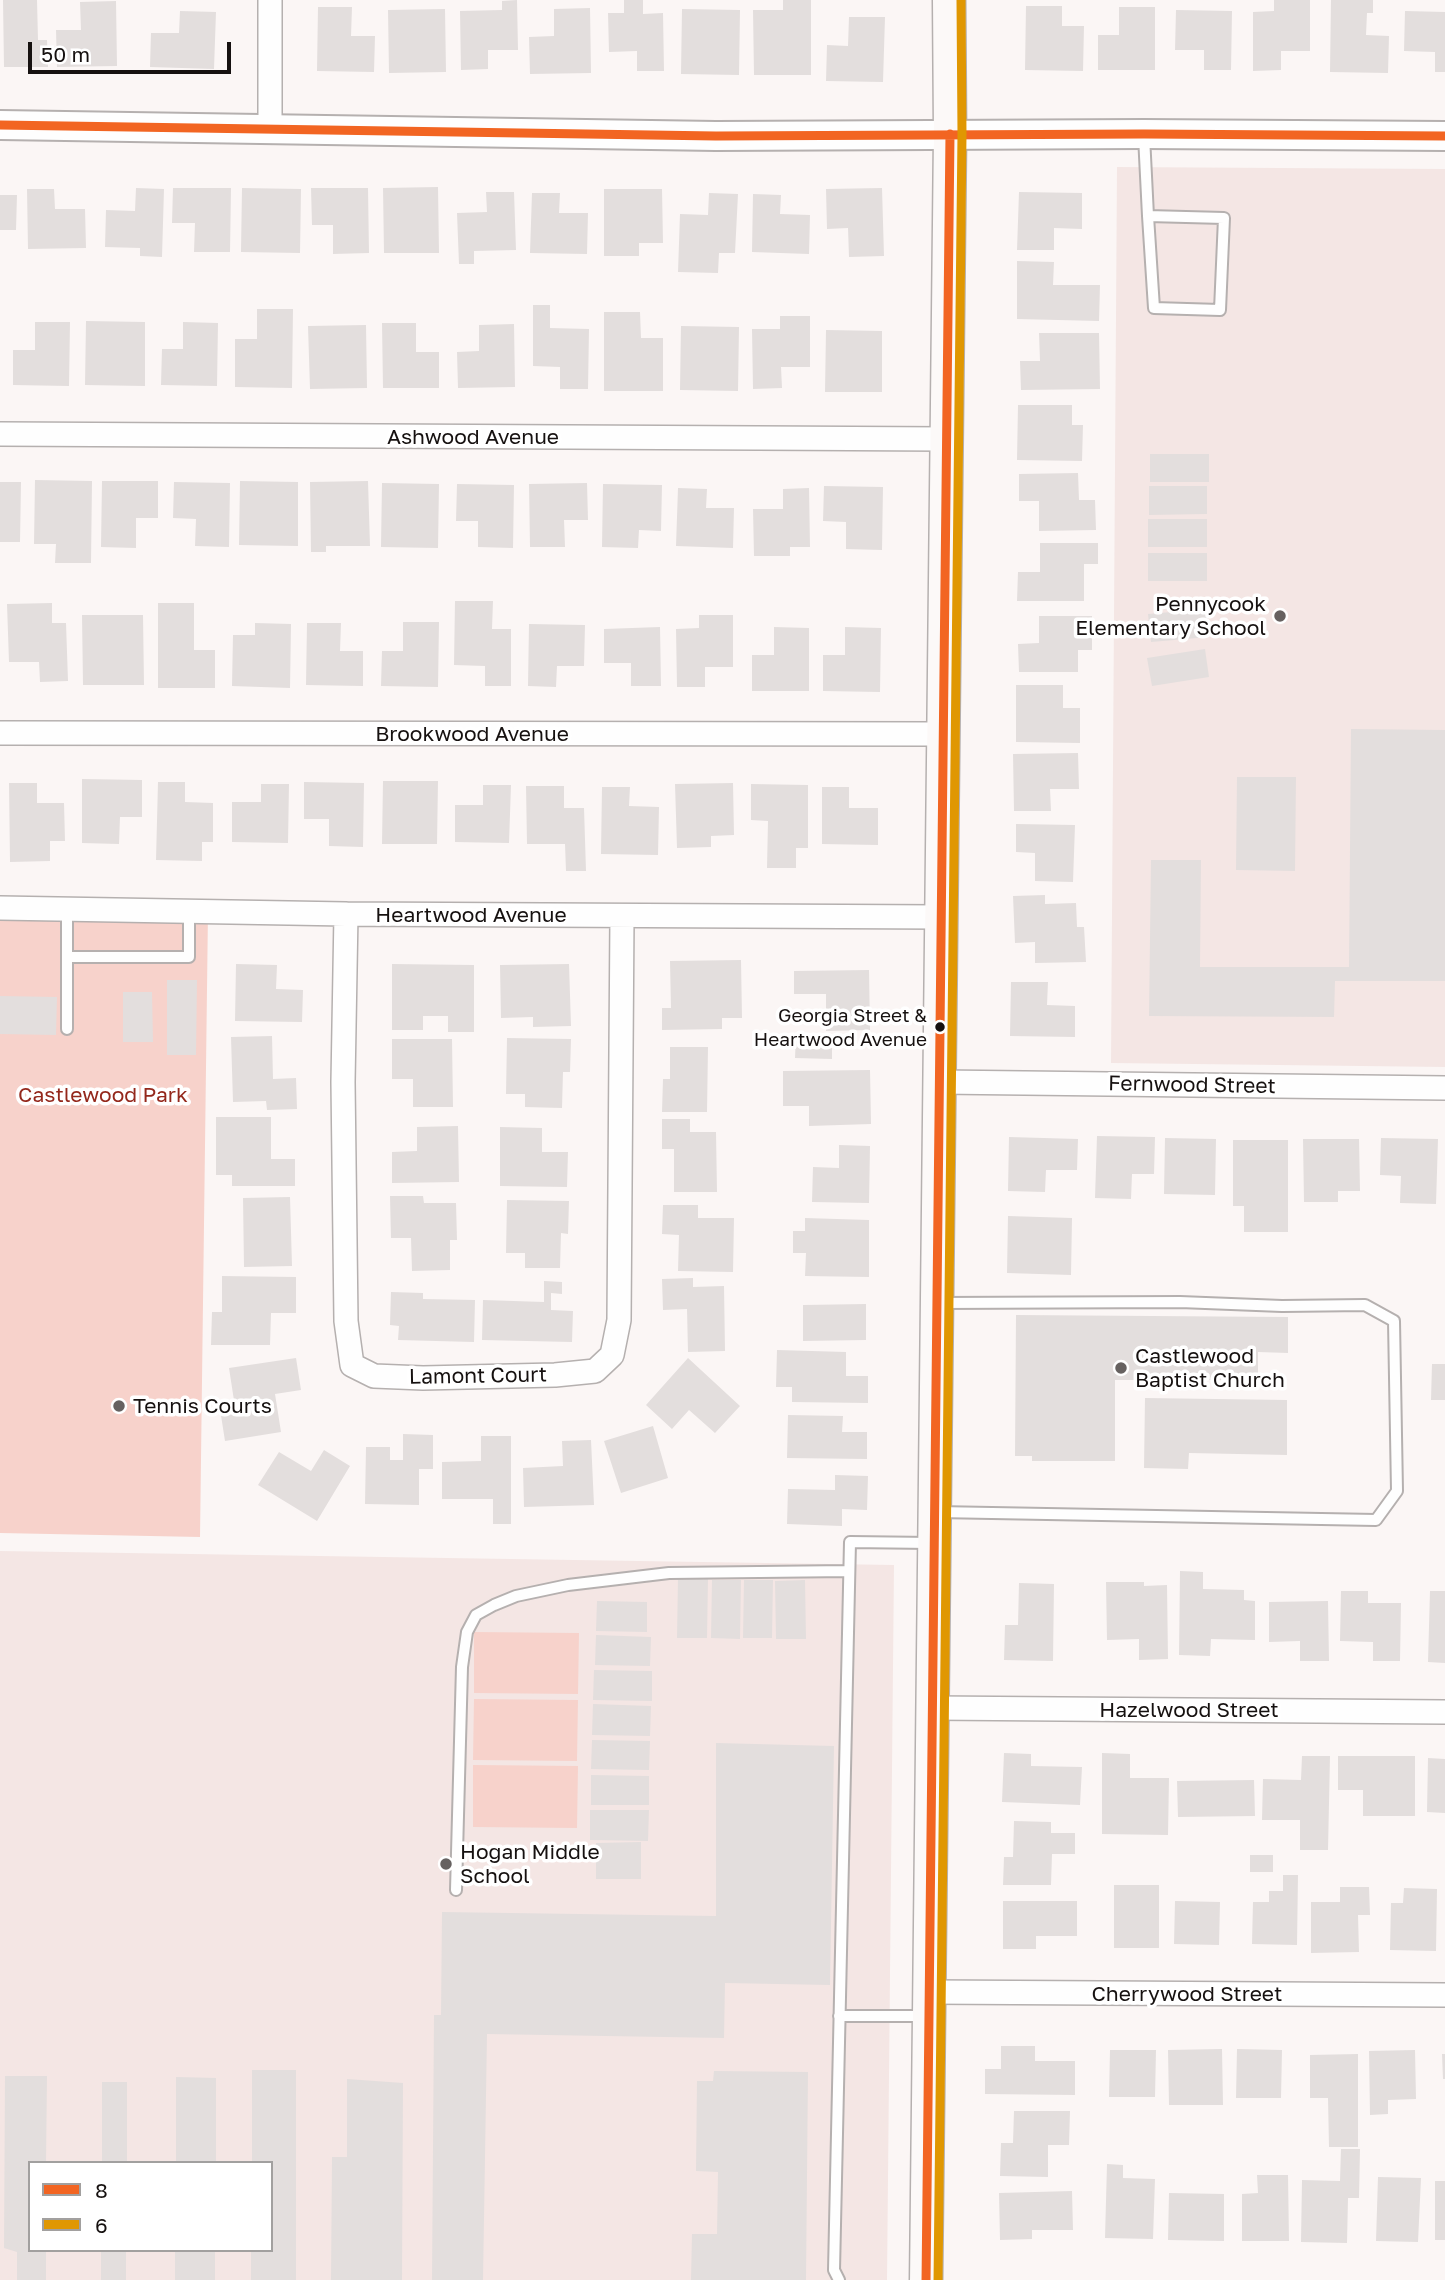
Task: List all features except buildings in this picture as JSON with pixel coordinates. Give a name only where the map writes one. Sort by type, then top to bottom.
[{"type":"main road","points":[[926,2280],[950,134],[949,0]]},
{"type":"street","points":[[270,0],[270,129]]},
{"type":"street","points":[[0,125],[716,136],[1445,136]]},
{"type":"street","name":"Ashwood Avenue","points":[[0,434],[946,439]]},
{"type":"street","name":"Brookwood Avenue","points":[[0,733],[943,734]]},
{"type":"street","name":"Heartwood Avenue","points":[[0,908],[346,914],[941,917]]},
{"type":"street","name":"Lamont Court","points":[[346,914],[343,1082],[346,1321],[352,1365],[374,1376],[423,1378],[555,1375],[595,1371],[612,1355],[619,1320],[621,916]]},
{"type":"street","name":"Fernwood Street","points":[[940,1082],[1445,1088]]},
{"type":"street","name":"Hazelwood Street","points":[[932,1708],[1445,1712]]},
{"type":"street","name":"Cherrywood Street","points":[[929,2004],[1445,1996]]},
{"type":"lane","points":[[1144,134],[1148,216],[1154,308],[1220,310],[1224,218],[1148,216]]},
{"type":"lane","points":[[67,909],[67,1029]]},
{"type":"lane","points":[[67,957],[189,957],[189,911]]},
{"type":"lane","points":[[935,1512],[1376,1520],[1397,1491],[1394,1321],[1365,1305],[1282,1306],[1180,1302],[937,1303]]},
{"type":"lane","points":[[839,2280],[834,2270],[850,1542],[934,1543]]},
{"type":"lane","points":[[456,1890],[462,1667],[467,1632],[476,1615],[516,1596],[568,1585],[643,1576],[669,1573],[849,1571]]},
{"type":"lane","points":[[839,2016],[929,2004]]},
{"type":"shaded area","name":"Pennycook Elementary School","points":[[1117,167],[1445,169],[1445,1067],[1111,1063]]},
{"type":"shaded area","name":"Hogan Middle School","points":[[0,1551],[894,1565],[887,2280],[0,2280]]},
{"type":"green space","name":"Castlewood Park","points":[[0,908],[208,911],[200,1537],[0,1533]]},
{"type":"green space","points":[[474,1632],[579,1633],[578,1694],[474,1693]]},
{"type":"green space","points":[[474,1699],[578,1700],[577,1761],[473,1760]]},
{"type":"green space","points":[[473,1765],[578,1766],[577,1828],[473,1827]]},
{"type":"transit line","name":"6","points":[[938,2280],[962,134],[961,0]]},
{"type":"transit line","name":"8","points":[[0,125],[716,136],[1445,136]]},
{"type":"transit line","name":"8","points":[[926,2280],[950,134]]},
{"type":"place","name":"Pennycook Elementary School","points":[[1280,616]]},
{"type":"place","name":"Georgia Street & Heartwood Avenue","points":[[940,1027]]},
{"type":"place","name":"Castlewood Baptist Church","points":[[1121,1368]]},
{"type":"place","name":"Tennis Courts","points":[[119,1406]]},
{"type":"place","name":"Hogan Middle School","points":[[446,1864]]}]
